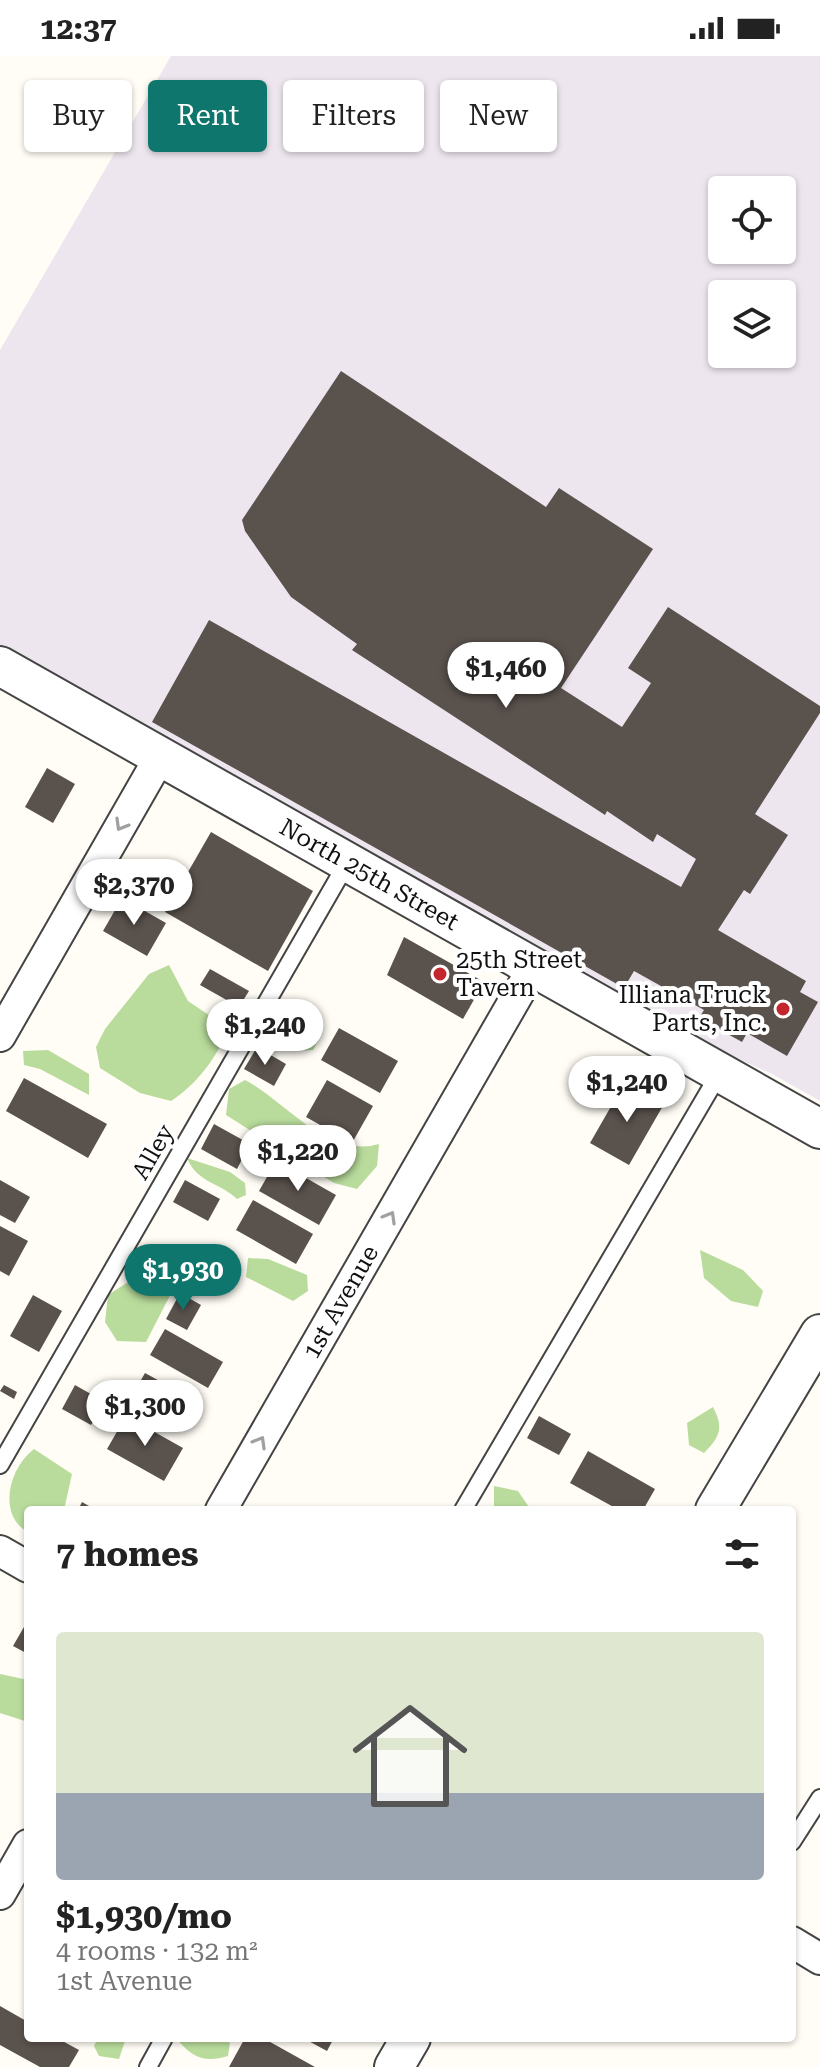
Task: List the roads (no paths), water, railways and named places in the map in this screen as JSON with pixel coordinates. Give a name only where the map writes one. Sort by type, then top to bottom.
[{"type":"street","name":"North 25th Street","points":[[0,666],[820,1129]]},
{"type":"street","points":[[0,1036],[160,757]]},
{"type":"street","name":"1st Avenue","points":[[223,1506],[533,968]]},
{"type":"street","points":[[717,1506],[820,1334]]},
{"type":"street","points":[[0,1551],[24,1565]]},
{"type":"street","points":[[0,1894],[24,1852]]},
{"type":"street","points":[[796,1944],[820,1959]]},
{"type":"street","points":[[394,2067],[409,2042]]},
{"type":"lane","name":"Alley","points":[[0,1465],[347,863]]},
{"type":"lane","points":[[465,1506],[719,1074]]},
{"type":"lane","points":[[796,1836],[820,1798]]},
{"type":"lane","points":[[148,2067],[162,2042]]},
{"type":"place","name":"25th Street Tavern","points":[[440,974]]},
{"type":"place","name":"Illiana Truck Parts, Inc.","points":[[783,1009]]}]
